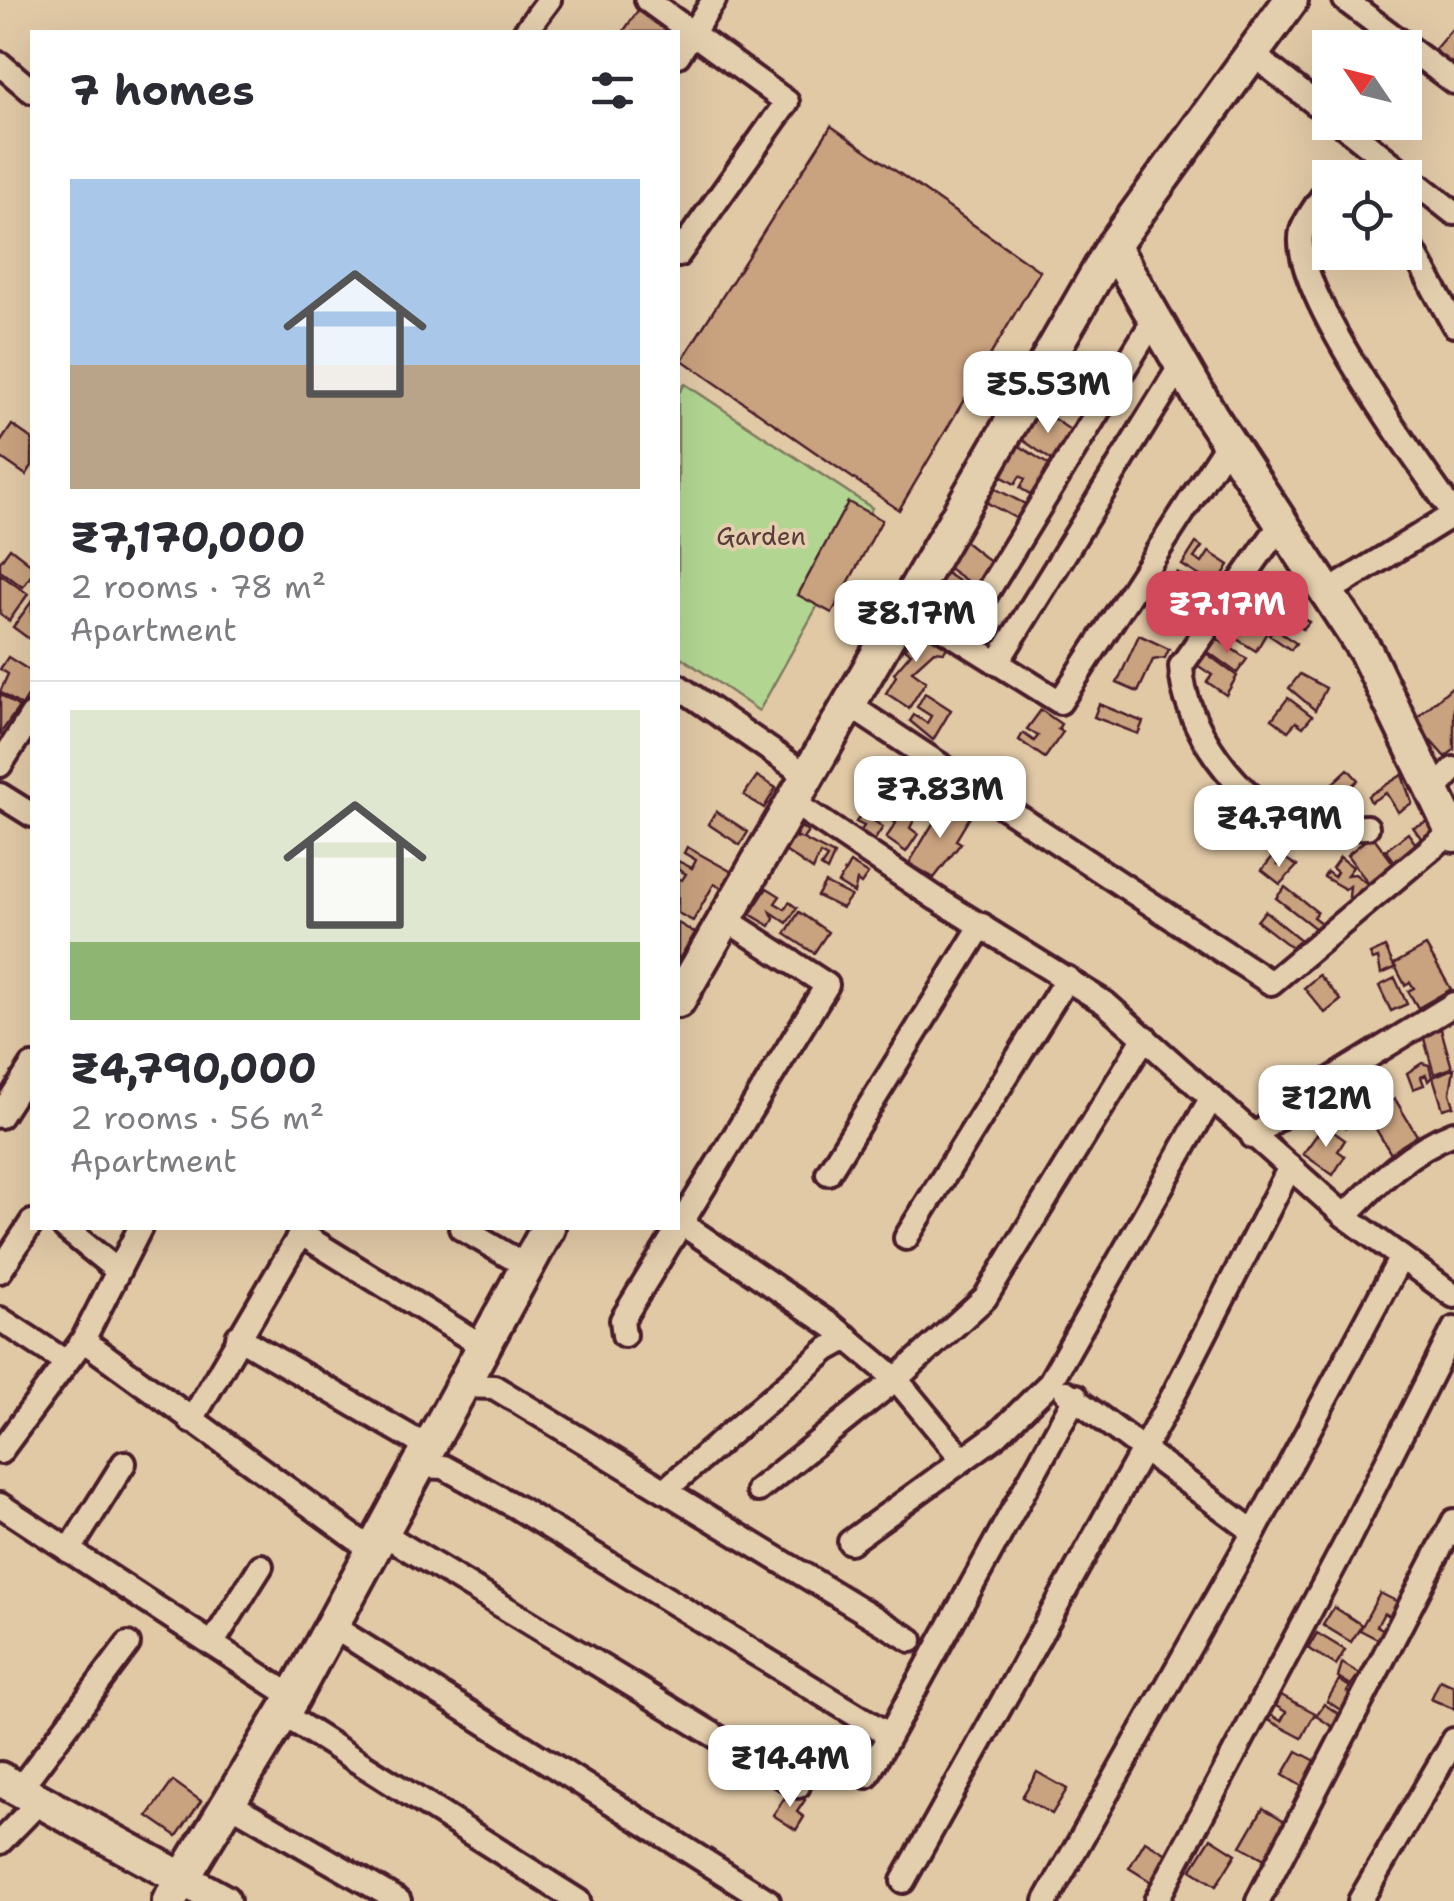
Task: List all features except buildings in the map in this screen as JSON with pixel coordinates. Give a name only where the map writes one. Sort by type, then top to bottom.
[{"type":"street","points":[[526,30],[549,0]]},
{"type":"street","points":[[647,0],[787,102],[680,252]]},
{"type":"street","points":[[680,52],[714,0]]},
{"type":"street","points":[[680,996],[1113,246],[1291,0]]},
{"type":"street","points":[[1345,0],[1454,82]]},
{"type":"street","points":[[1251,53],[1312,101]]},
{"type":"street","points":[[1,66],[30,89]]},
{"type":"street","points":[[1359,140],[1381,160]]},
{"type":"street","points":[[1422,191],[1454,213]]},
{"type":"street","points":[[1312,216],[1302,233],[1307,278],[1388,418],[1454,514],[1328,592]]},
{"type":"street","points":[[849,705],[1270,983],[1453,833],[1444,780],[1182,365],[1113,246]]},
{"type":"street","points":[[1422,267],[1454,325]]},
{"type":"street","points":[[958,638],[1154,318]]},
{"type":"street","points":[[997,663],[1182,365]]},
{"type":"street","points":[[908,607],[1060,702],[1230,441]]},
{"type":"street","points":[[1283,522],[1181,666],[1182,694],[1197,726],[1255,798],[1298,826],[1367,827]]},
{"type":"street","points":[[680,688],[799,788],[982,926],[1066,978],[1145,1037],[1345,1216],[1454,1296]]},
{"type":"street","points":[[0,765],[30,718]]},
{"type":"street","points":[[0,795],[30,813]]},
{"type":"street","points":[[724,918],[827,985],[680,1222],[848,1338],[896,1379],[963,1460]]},
{"type":"street","points":[[828,1173],[982,926]]},
{"type":"street","points":[[906,1238],[1066,978]]},
{"type":"street","points":[[1254,1137],[1317,1088],[1454,1004]]},
{"type":"street","points":[[758,1490],[896,1379],[986,1298],[1145,1037]]},
{"type":"street","points":[[0,1116],[30,1069]]},
{"type":"street","points":[[850,1542],[963,1460],[1031,1406],[1049,1384],[1212,1097]]},
{"type":"street","points":[[1345,1216],[1388,1172],[1426,1144],[1454,1132]]},
{"type":"street","points":[[903,1881],[1144,1447],[1290,1167]]},
{"type":"street","points":[[0,1272],[30,1225]]},
{"type":"street","points":[[67,1230],[118,1271]]},
{"type":"street","points":[[0,1452],[83,1340],[139,1230]]},
{"type":"street","points":[[191,1421],[302,1230],[484,1347]]},
{"type":"street","points":[[464,1230],[526,1266]]},
{"type":"street","points":[[176,1890],[288,1706],[547,1230]]},
{"type":"street","points":[[624,1335],[622,1320],[675,1230]]},
{"type":"street","points":[[1046,1901],[1254,1532],[1400,1258]]},
{"type":"street","points":[[0,1319],[66,1362]]},
{"type":"street","points":[[1156,1901],[1345,1546],[1454,1329]]},
{"type":"street","points":[[238,1338],[424,1457],[518,1508],[889,1735]]},
{"type":"street","points":[[664,1490],[828,1350],[848,1338]]},
{"type":"street","points":[[83,1340],[191,1421],[378,1542],[798,1786]]},
{"type":"street","points":[[1049,1384],[1076,1396],[1254,1532]]},
{"type":"street","points":[[462,1386],[494,1387],[910,1640]]},
{"type":"street","points":[[867,1776],[1076,1396]]},
{"type":"street","points":[[69,1550],[124,1462]]},
{"type":"street","points":[[0,1505],[212,1644],[288,1706],[578,1900],[596,1901]]},
{"type":"street","points":[[1258,1901],[1454,1521]]},
{"type":"street","points":[[212,1644],[261,1566]]},
{"type":"street","points":[[332,1626],[768,1901]]},
{"type":"street","points":[[0,1842],[19,1790],[128,1644]]},
{"type":"street","points":[[1360,1901],[1454,1740]]},
{"type":"street","points":[[19,1790],[176,1890],[223,1901]]},
{"type":"street","points":[[230,1803],[399,1901]]},
{"type":"green space","name":"Garden","points":[[685,384],[872,508],[759,711],[680,656],[680,391]]}]
